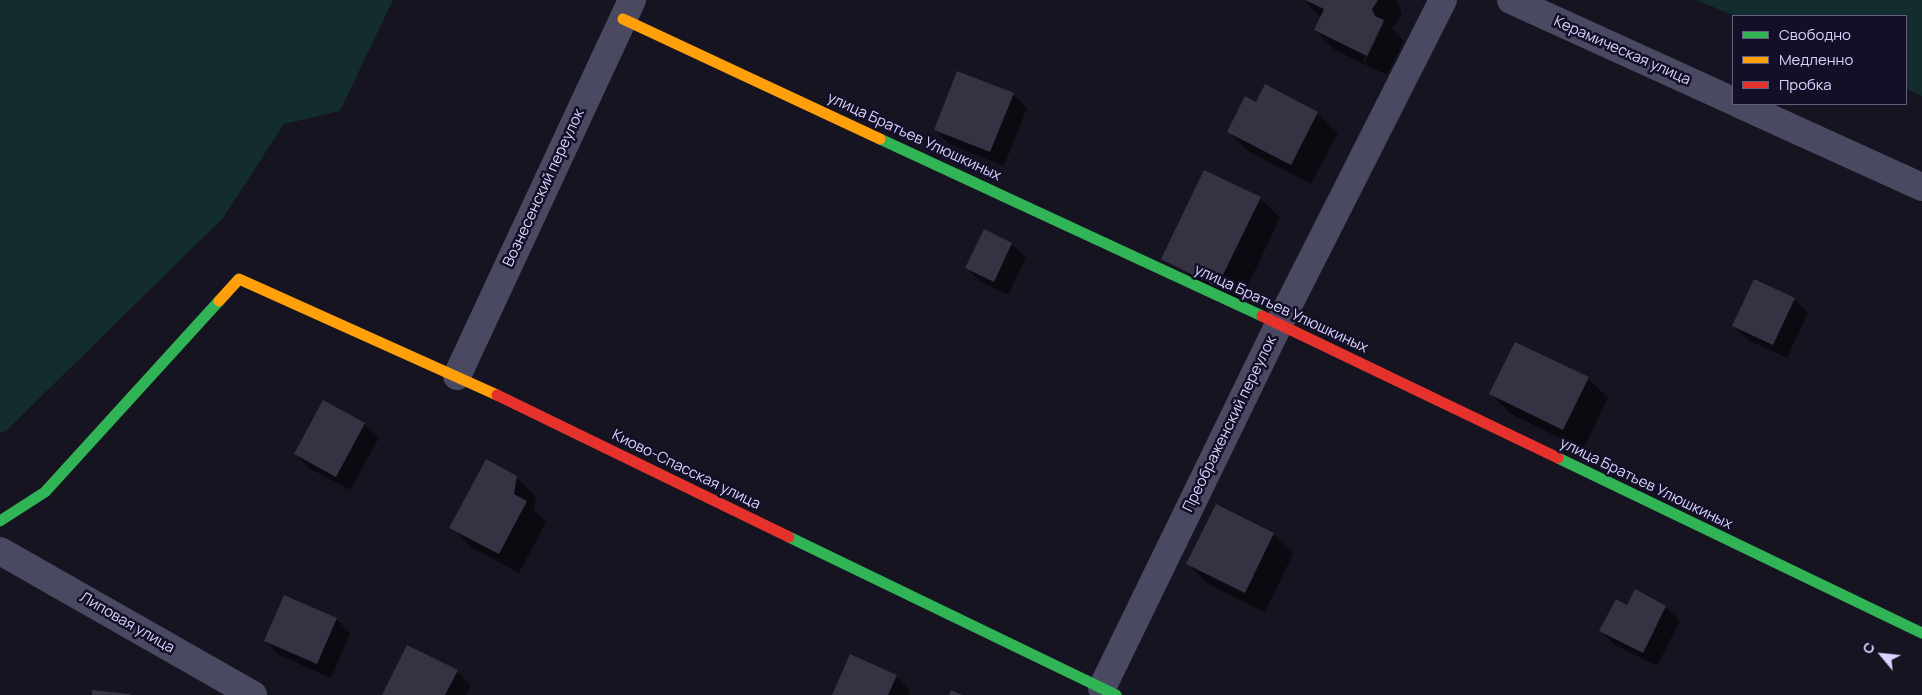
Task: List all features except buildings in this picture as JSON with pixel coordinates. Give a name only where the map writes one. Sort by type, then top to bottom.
[{"type":"street","name":"Преображенский переулок","points":[[1109,692],[1279,324],[1443,0]]},
{"type":"street","name":"Керамическая улица","points":[[1511,0],[1732,101]]},
{"type":"street","name":"улица Братьев Улюшкиных","points":[[628,9],[1922,633]]},
{"type":"street","name":"Вознесенский переулок","points":[[457,376],[628,9]]},
{"type":"street","points":[[1740,105],[1922,187]]},
{"type":"street","name":"Киово-Спасская улица","points":[[0,521],[45,492],[239,279],[457,376],[1109,692]]},
{"type":"street","name":"Липовая улица","points":[[0,550],[253,695]]},
{"type":"green space","points":[[0,0],[393,0],[340,111],[284,124],[223,218],[6,431],[0,433]]},
{"type":"green space","points":[[1696,0],[1922,0],[1922,96],[1907,89],[1907,15],[1733,15]]},
{"type":"traffic: fast","points":[[880,139],[1262,316]]},
{"type":"traffic: fast","points":[[0,521],[45,492],[219,301]]},
{"type":"traffic: fast","points":[[1558,458],[1922,633]]},
{"type":"traffic: fast","points":[[789,537],[1116,695]]},
{"type":"traffic: slow","points":[[623,19],[880,139]]},
{"type":"traffic: slow","points":[[219,301],[239,279],[497,395]]},
{"type":"traffic: jam","points":[[1262,316],[1558,458]]},
{"type":"traffic: jam","points":[[497,395],[789,537]]}]
